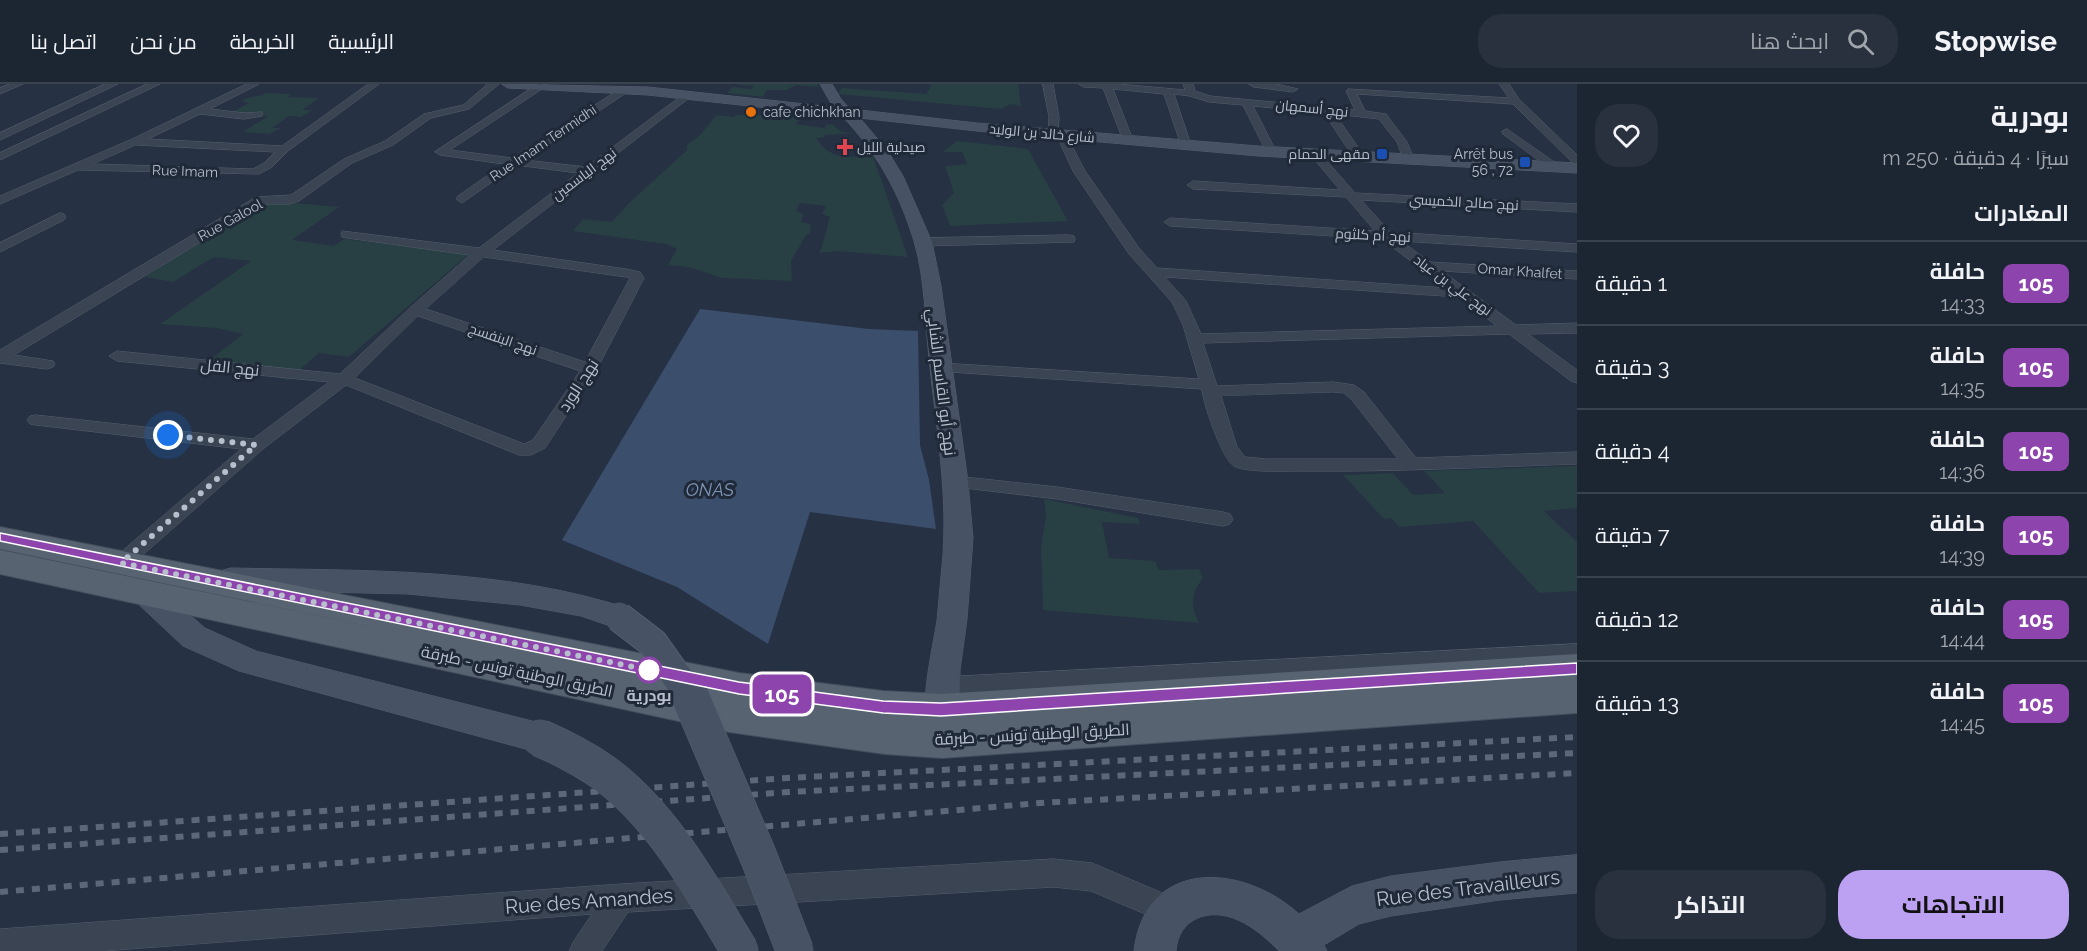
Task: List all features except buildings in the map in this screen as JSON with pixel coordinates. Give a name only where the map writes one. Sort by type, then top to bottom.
[{"type":"main road","name":"الطريق الوطنية تونس - طبرقة","points":[[0,538],[739,688],[942,713],[1577,698]]},
{"type":"main road","name":"الطريق الوطنية تونس - طبرقة","points":[[0,562],[729,716],[885,737],[942,713],[1577,669]]},
{"type":"street","points":[[0,91],[18,84]]},
{"type":"street","points":[[0,136],[114,84]]},
{"type":"street","points":[[0,157],[155,84]]},
{"type":"street","points":[[0,200],[134,142],[254,84]]},
{"type":"street","name":"Rue Imam","points":[[78,167],[249,173],[268,165],[284,149],[374,84]]},
{"type":"street","name":"Rue Galool","points":[[0,357],[260,200],[295,198],[348,161],[389,143],[428,116],[466,107],[494,84]]},
{"type":"street","name":"شارع خالد بن الوليد","points":[[508,84],[630,87],[648,91],[1057,134],[1186,145],[1577,168]]},
{"type":"street","name":"نهج أبو القاسم الشابي","points":[[826,84],[833,99],[882,153],[895,176],[923,242],[955,482],[958,538],[942,713]]},
{"type":"street","points":[[1048,84],[1057,134],[1085,180],[1110,213],[1134,251],[1176,296],[1190,325],[1229,449],[1233,456],[1242,463],[1283,466],[1412,465],[1577,458]]},
{"type":"street","name":"نهج أسمهان","points":[[1084,84],[1168,92],[1189,89],[1209,99],[1379,115],[1386,118],[1402,142],[1408,159]]},
{"type":"street","points":[[1254,84],[1293,89]]},
{"type":"street","points":[[1411,84],[1418,95]]},
{"type":"street","points":[[1504,84],[1516,101],[1577,161]]},
{"type":"street","points":[[543,85],[440,152],[587,171]]},
{"type":"street","points":[[1101,85],[1128,140]]},
{"type":"street","name":"Rue Imam Termidhi","points":[[462,199],[630,87]]},
{"type":"street","points":[[1361,113],[1351,91],[1516,101]]},
{"type":"street","points":[[1168,92],[1186,145]]},
{"type":"street","name":"نهج الياسمين","points":[[121,563],[256,445],[344,379],[416,310],[481,253],[688,95]]},
{"type":"street","points":[[1246,102],[1271,151]]},
{"type":"street","points":[[1326,109],[1358,156]]},
{"type":"street","points":[[198,111],[244,116],[258,114]]},
{"type":"street","points":[[1507,132],[1553,166]]},
{"type":"street","name":"Rue Imam","points":[[134,142],[284,149]]},
{"type":"street","name":"نهج علي بن عياد","points":[[1315,154],[1386,236],[1577,378]]},
{"type":"street","points":[[10,184],[30,186]]},
{"type":"street","name":"نهج صالح الخميسي","points":[[1193,185],[1577,208]]},
{"type":"street","points":[[0,248],[60,217]]},
{"type":"street","name":"نهج أم كلثوم","points":[[1170,222],[1577,248]]},
{"type":"street","points":[[347,234],[481,253]]},
{"type":"street","points":[[923,242],[1069,239]]},
{"type":"street","name":"نهج الورد","points":[[344,379],[525,451],[539,444],[589,369],[637,281],[637,276],[481,253]]},
{"type":"street","name":"Omar Khalfet","points":[[1427,266],[1577,275]]},
{"type":"street","points":[[1153,272],[1465,293]]},
{"type":"street","name":"نهج البنفسج","points":[[416,310],[589,369]]},
{"type":"street","points":[[1194,339],[1512,328],[1577,328]]},
{"type":"street","name":"نهج الفل","points":[[117,356],[344,379]]},
{"type":"street","points":[[0,357],[46,364]]},
{"type":"street","points":[[941,368],[1208,387],[1348,388],[1358,396],[1412,465]]},
{"type":"street","points":[[36,420],[256,445]]},
{"type":"street","points":[[955,482],[1057,493],[1223,519]]},
{"type":"street","points":[[191,577],[430,585],[561,600],[619,617],[653,643],[686,688],[746,826],[795,951]]},
{"type":"street","points":[[144,592],[194,637],[250,662],[540,738],[584,758],[632,795],[679,852],[740,951]]},
{"type":"street","points":[[942,713],[1577,653]]},
{"type":"street","name":"Rue des Amandes","points":[[0,944],[621,898],[1054,873],[1092,877],[1159,938]]},
{"type":"street","name":"Rue des Travailleurs","points":[[1301,944],[1352,906],[1391,896],[1500,881],[1577,874]]},
{"type":"street","points":[[1159,938],[1185,901],[1220,896],[1239,900],[1259,909],[1301,944]]},
{"type":"street","points":[[584,951],[621,898]]},
{"type":"green space","points":[[735,84],[817,84],[818,87],[796,85],[786,90],[767,90],[763,97],[727,93],[732,87],[751,89],[754,86]]},
{"type":"green space","points":[[925,84],[1018,84],[1021,106],[1010,104],[1001,109],[838,94],[842,88],[926,94],[932,85]]},
{"type":"green space","points":[[267,93],[292,94],[288,97],[319,98],[302,110],[313,110],[301,117],[289,116],[272,128],[281,128],[269,134],[243,132],[268,116],[230,113],[249,103],[241,101]]},
{"type":"green space","points":[[768,108],[806,113],[796,124],[824,128],[827,124],[833,125],[842,132],[857,133],[825,135],[825,137],[816,138],[822,146],[834,154],[848,157],[873,156],[908,257],[837,251],[819,253],[830,217],[822,214],[826,206],[800,203],[796,211],[803,214],[801,222],[811,224],[810,233],[806,235],[791,261],[792,281],[722,278],[689,267],[668,265],[677,249],[666,244],[573,231],[583,219],[612,222],[628,204],[687,150],[687,145],[701,134],[716,115],[734,117],[736,115],[762,115],[762,120]]},
{"type":"green space","points":[[957,141],[1028,149],[1068,221],[950,226],[942,205],[954,193],[945,166],[967,164],[962,152],[942,152]]},
{"type":"green space","points":[[262,200],[339,207],[292,240],[334,246],[344,239],[469,254],[349,357],[319,353],[288,380],[206,363],[243,334],[216,328],[160,324],[251,261],[214,257],[173,282],[145,277]]},
{"type":"green space","points":[[1577,466],[1577,508],[1544,511],[1577,542],[1577,591],[1539,593],[1473,521],[1399,527],[1391,518],[1384,519],[1343,475],[1393,473],[1413,495],[1445,493],[1424,471]]},
{"type":"green space","points":[[1044,499],[1138,518],[1140,524],[1102,522],[1109,558],[1155,561],[1159,570],[1199,569],[1203,578],[1194,594],[1193,605],[1199,623],[1043,610],[1041,548],[1046,514]]},
{"type":"water","name":"ONAS","points":[[700,309],[869,329],[918,331],[920,445],[929,480],[936,529],[810,512],[768,644],[677,587],[562,540]]},
{"type":"railway","points":[[0,834],[787,778],[1577,737]]},
{"type":"railway","points":[[0,850],[789,792],[1577,753]]},
{"type":"railway","points":[[0,892],[1040,803],[1577,773]]},
{"type":"bus line","name":"105","points":[[0,538],[739,688],[883,707],[941,710],[1577,669]]},
{"type":"place","name":"cafe chichkhan","points":[[751,112]]},
{"type":"place","name":"صيدلية الليل","points":[[845,147]]},
{"type":"place","name":"مقهى الحمام","points":[[1382,154]]},
{"type":"place","name":"Arrêt bus 56 , 72","points":[[1525,162]]},
{"type":"place","name":"بودرية","points":[[649,670]]},
{"type":"route","points":[[168,435],[256,445],[121,563],[649,670]]}]
